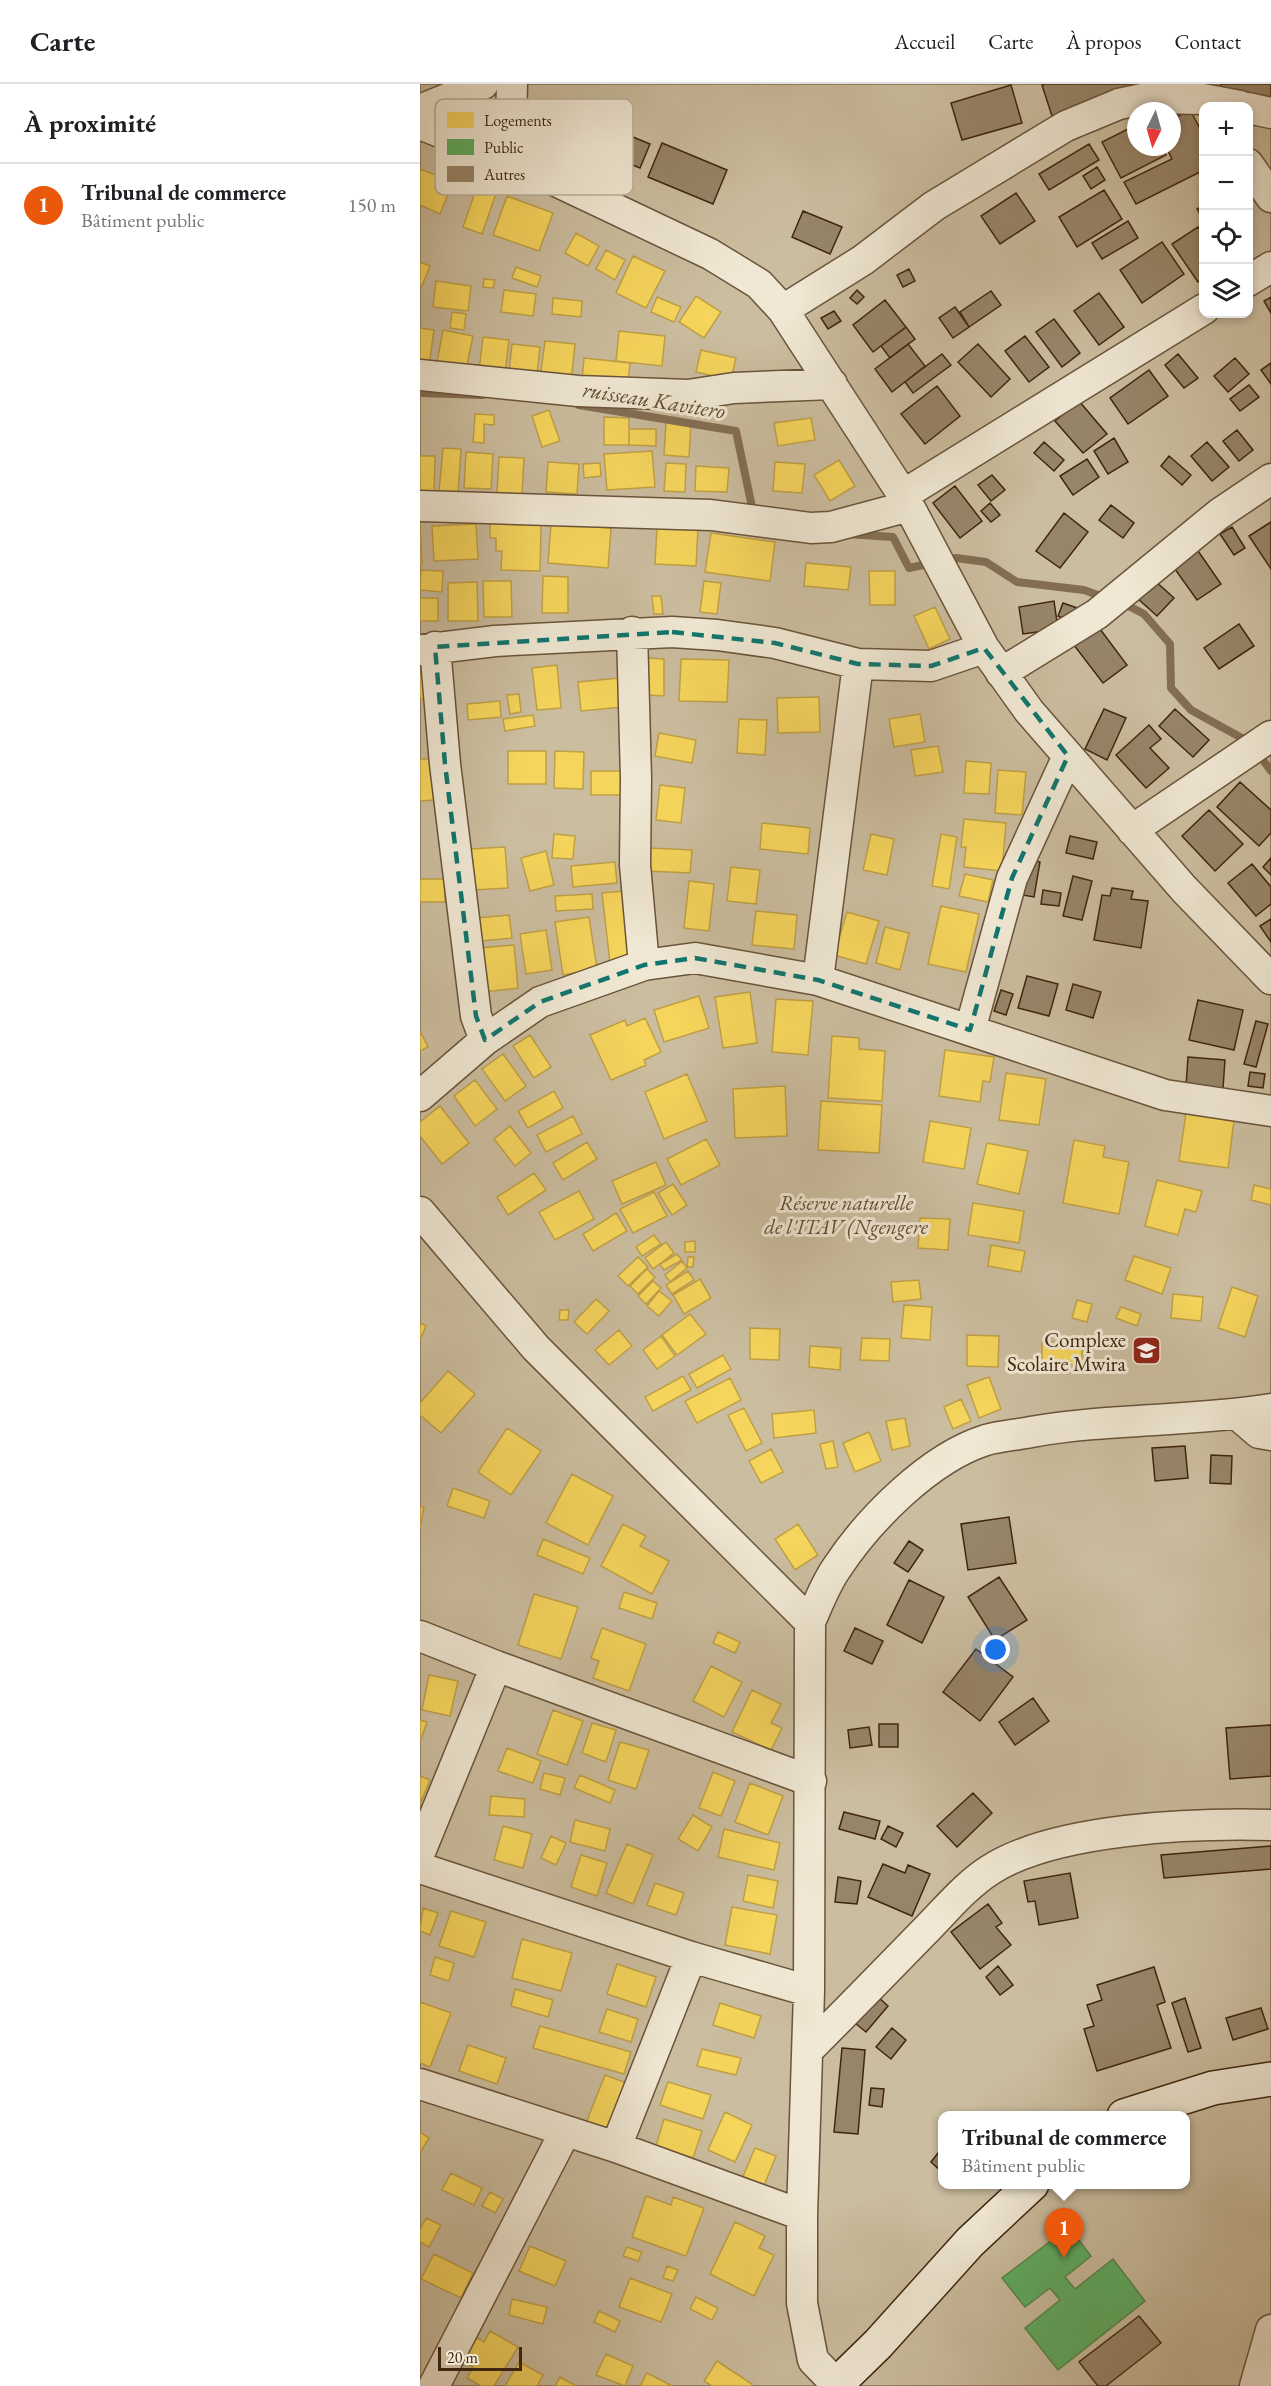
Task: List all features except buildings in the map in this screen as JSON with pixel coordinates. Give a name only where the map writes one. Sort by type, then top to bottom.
[{"type":"street","points":[[447,99],[483,84]]},
{"type":"street","points":[[512,84],[512,99]]},
{"type":"street","points":[[783,310],[863,260],[934,206],[1066,126],[1119,104],[1147,98],[1199,102]]},
{"type":"street","points":[[420,110],[435,104]]},
{"type":"street","points":[[1253,109],[1271,113]]},
{"type":"street","points":[[420,124],[435,130]]},
{"type":"street","points":[[1253,171],[1271,197]]},
{"type":"street","points":[[586,195],[710,254],[759,284],[783,310],[906,500],[984,648],[1001,673],[1029,711],[1132,830],[1269,973]]},
{"type":"street","points":[[1253,278],[1271,267]]},
{"type":"street","points":[[420,506],[711,515],[812,528],[831,527],[906,500],[1199,312]]},
{"type":"street","points":[[420,375],[578,391],[688,395],[734,388],[832,384]]},
{"type":"street","points":[[1001,673],[1097,614],[1218,514],[1271,479]]},
{"type":"street","points":[[484,1040],[476,1016],[445,764],[428,649],[672,632],[736,637],[775,643],[858,664],[930,666],[984,648]]},
{"type":"street","points":[[632,633],[636,778],[635,865],[644,965]]},
{"type":"street","points":[[818,980],[858,664]]},
{"type":"street","points":[[1132,830],[1271,736]]},
{"type":"street","points":[[970,1030],[1012,878],[1068,756]]},
{"type":"street","points":[[420,1096],[484,1040],[540,1002],[644,965],[695,958],[818,980],[1165,1095],[1271,1111]]},
{"type":"street","points":[[420,1212],[536,1348],[810,1622]]},
{"type":"street","points":[[1027,2189],[970,2242],[878,2344],[835,2385],[813,2360],[802,2303],[802,2215],[809,1990],[811,1781],[808,1683],[810,1622],[835,1571],[867,1526],[909,1486],[939,1464],[985,1440],[1062,1427],[1238,1415],[1271,1409]]},
{"type":"street","points":[[1238,1415],[1259,1433],[1271,1435]]},
{"type":"street","points":[[420,1636],[811,1781]]},
{"type":"street","points":[[420,1852],[496,1666]]},
{"type":"street","points":[[808,2050],[953,1903],[989,1871],[1017,1856],[1054,1843],[1103,1835],[1197,1825],[1271,1825]]},
{"type":"street","points":[[420,1868],[691,1957],[809,1990]]},
{"type":"street","points":[[616,2147],[691,1957]]},
{"type":"street","points":[[1137,2111],[1213,2088],[1271,2079]]},
{"type":"street","points":[[420,2084],[616,2147],[802,2215]]},
{"type":"street","points":[[434,2386],[565,2132]]},
{"type":"street","points":[[1255,2386],[1271,2330]]},
{"type":"highlighted area","points":[[672,632],[775,643],[858,664],[931,666],[984,648],[1068,756],[1012,878],[970,1030],[818,980],[695,958],[644,965],[540,1002],[485,1040],[476,1016],[445,764],[435,647]]},
{"type":"green space","name":"Réserve naturelle de l'ITAV (Ngengere","points":[[420,84],[1271,84],[1271,2386],[420,2386]]},
{"type":"waterway","name":"ruisseau Kavitero","points":[[420,393],[482,395]]},
{"type":"waterway","name":"ruisseau Kavitero","points":[[579,405],[736,431],[752,507],[760,511]]},
{"type":"waterway","name":"ruisseau Kavitero","points":[[846,534],[893,537],[909,568],[956,558],[986,562],[1017,582],[1084,590],[1106,598]]},
{"type":"waterway","name":"ruisseau Kavitero","points":[[1121,602],[1144,614],[1170,644],[1171,688],[1191,710],[1249,742]]},
{"type":"waterway","name":"ruisseau Kavitero","points":[[1257,752],[1271,771]]},
{"type":"place","name":"Complexe Scolaire Mwira","points":[[1147,1351]]},
{"type":"place","name":"Tribunal de commerce","points":[[1064,2258]]}]
